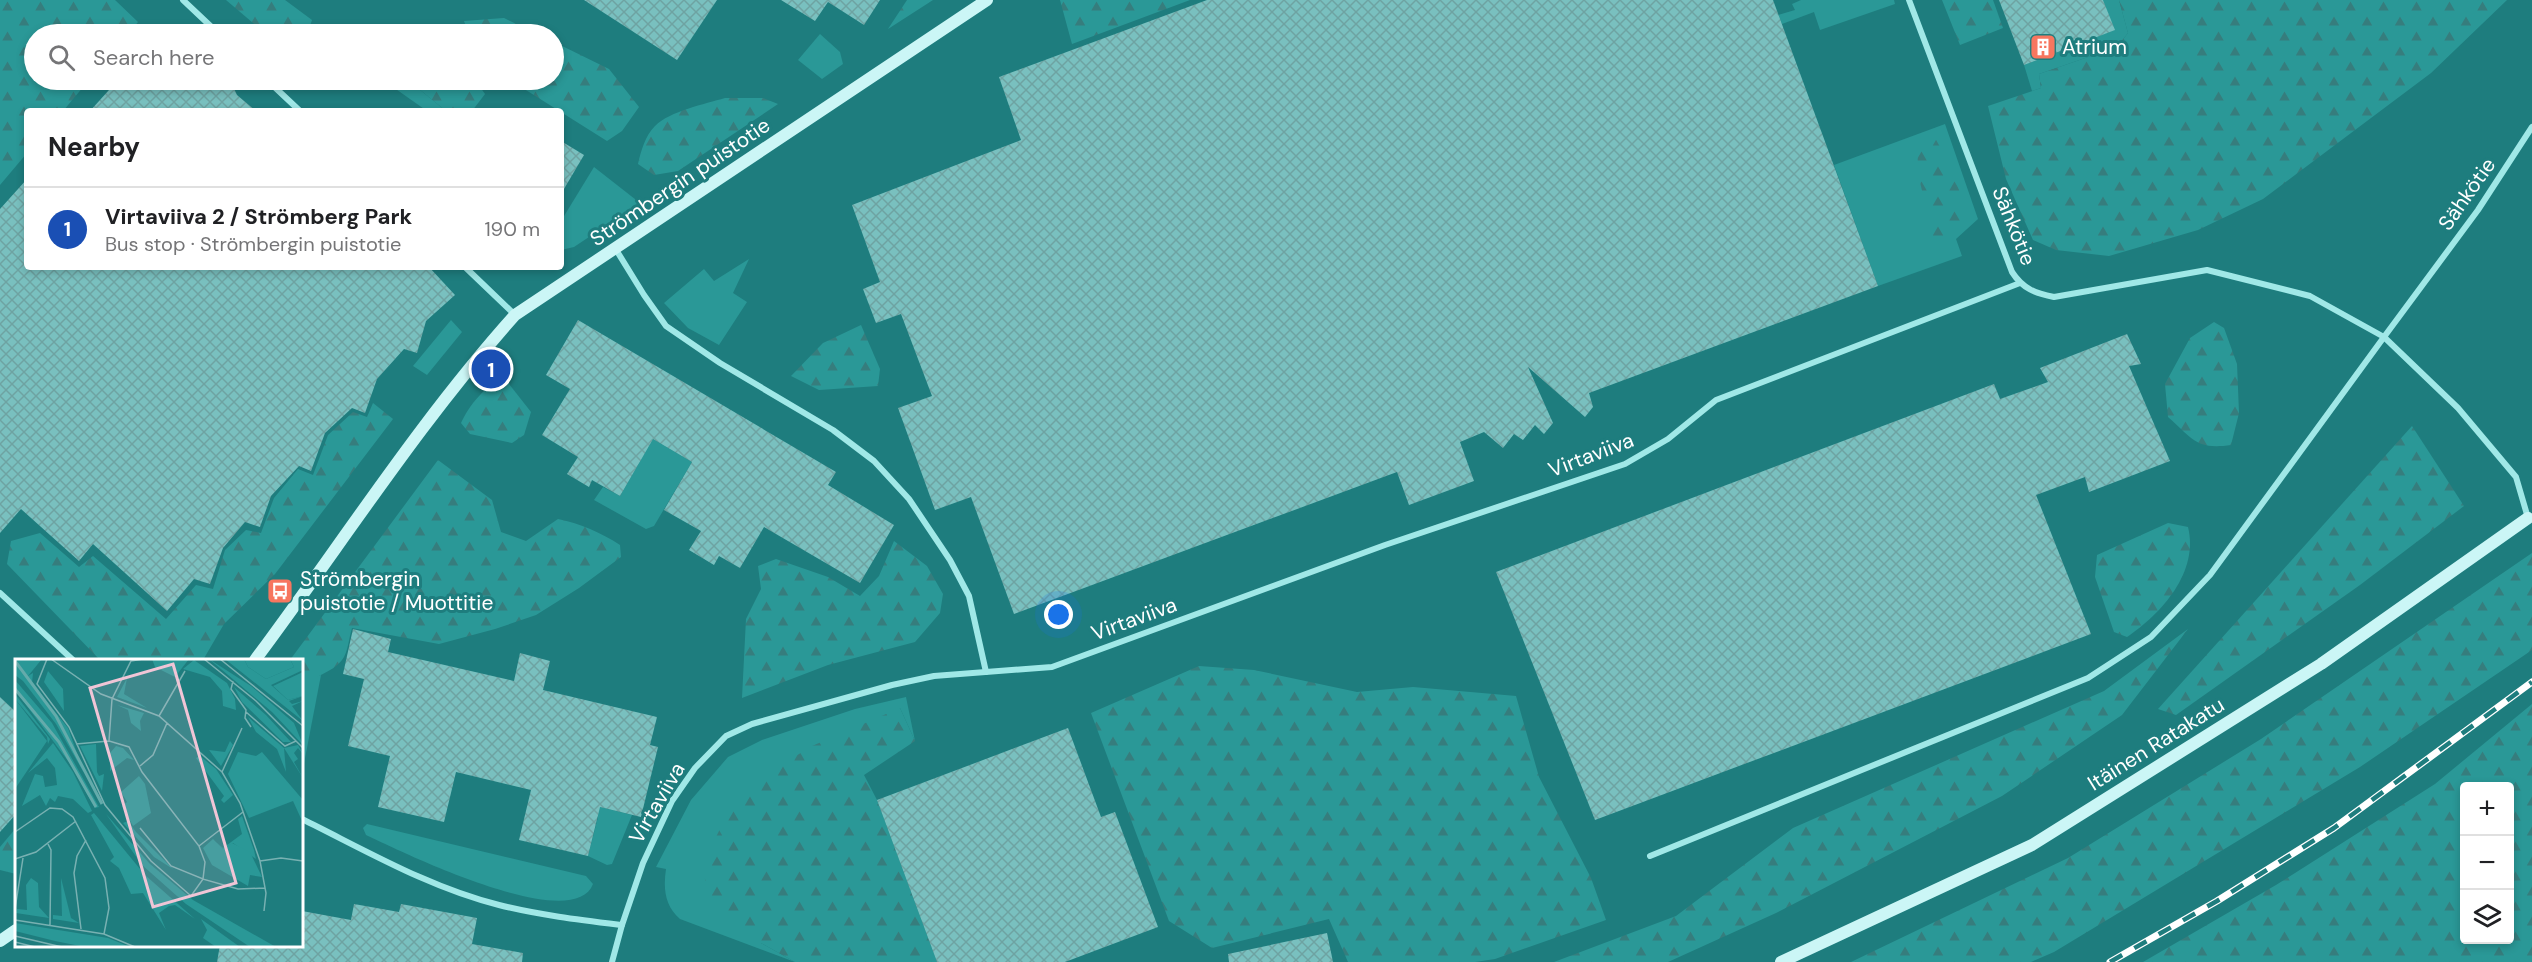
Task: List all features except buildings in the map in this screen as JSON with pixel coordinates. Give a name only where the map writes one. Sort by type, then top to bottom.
[{"type":"street","points":[[183,0],[208,24]]},
{"type":"street","name":"Strömbergin puistotie","points":[[256,659],[426,426],[481,354],[515,315],[987,0]]},
{"type":"street","name":"Sähkötie","points":[[1909,0],[2012,272],[2019,283],[2032,292],[2055,297],[2207,270],[2310,296],[2384,337]]},
{"type":"street","points":[[278,90],[297,108]]},
{"type":"street","name":"Sähkötie","points":[[1650,856],[2088,678],[2151,637],[2210,575],[2478,210],[2532,127]]},
{"type":"street","points":[[615,248],[666,326],[712,358],[833,430],[874,461],[909,499],[950,560],[969,596],[986,672]]},
{"type":"street","points":[[468,270],[515,315]]},
{"type":"street","name":"Virtaviiva","points":[[612,962],[643,863],[672,801],[695,768],[726,736],[752,724],[892,685],[934,676],[1052,667],[1385,544],[1625,464],[1668,439],[1716,400],[2019,283]]},
{"type":"street","points":[[2384,337],[2458,408],[2516,477],[2528,518]]},
{"type":"street","name":"Itäinen Ratakatu","points":[[1781,962],[2032,845],[2321,664],[2528,518]]},
{"type":"street","points":[[0,593],[72,659]]},
{"type":"street","points":[[303,820],[379,859],[440,885],[498,905],[622,925]]},
{"type":"street","points":[[0,941],[15,931]]},
{"type":"green space","points":[[0,0],[115,0],[138,22],[136,24],[24,24],[24,90],[81,90],[66,108],[24,108],[24,157],[0,185]]},
{"type":"green space","points":[[226,0],[285,0],[312,20],[311,24],[254,24]]},
{"type":"green space","points":[[907,0],[933,0],[888,29]]},
{"type":"green space","points":[[1060,0],[1190,0],[1072,44]]},
{"type":"green space","points":[[1801,0],[1894,0],[1895,4],[1820,30],[1814,12],[1782,24],[1778,15],[1795,10],[1792,4]]},
{"type":"green space","points":[[1942,0],[1993,0],[2003,28],[1960,45]]},
{"type":"green space","points":[[2103,0],[2119,0],[2128,33],[2117,47],[2039,74],[2041,88],[2032,91],[2024,65],[2114,30]]},
{"type":"green space","points":[[2119,0],[2507,0],[2431,73],[2263,199],[2198,230],[2109,256],[2056,250],[2033,240],[2006,179],[1988,106],[2041,88],[2039,74],[2117,47],[2128,33]]},
{"type":"green space","points":[[504,18],[516,24],[465,24],[464,21]]},
{"type":"green space","points":[[820,34],[840,52],[843,64],[822,79],[798,60]]},
{"type":"green space","points":[[564,47],[609,69],[639,107],[622,131],[607,141],[564,114],[564,108],[555,108],[526,90],[564,90]]},
{"type":"green space","points":[[397,90],[420,90],[442,108],[423,108]]},
{"type":"green space","points":[[420,90],[482,90],[485,94],[474,108],[442,108]]},
{"type":"green space","points":[[725,98],[763,98],[778,104],[678,171],[654,175],[638,164],[649,134],[661,121],[688,109]]},
{"type":"green space","points":[[1945,124],[1978,219],[1956,239],[1962,256],[1878,286],[1834,165]]},
{"type":"green space","points":[[1925,138],[1935,138],[1952,170],[1961,197],[1963,221],[1959,233],[1948,245],[1938,242],[1933,237],[1919,178],[1917,150]]},
{"type":"green space","points":[[594,167],[640,203],[574,247],[564,249],[564,216]]},
{"type":"green space","points":[[749,259],[733,293],[747,302],[719,345],[688,328],[664,303],[704,269],[714,281]]},
{"type":"green space","points":[[451,320],[462,332],[427,375],[413,366]]},
{"type":"green space","points":[[2214,322],[2224,328],[2237,364],[2239,413],[2231,445],[2202,444],[2190,437],[2168,417],[2165,384],[2190,338]]},
{"type":"green space","points":[[861,325],[880,369],[878,386],[819,390],[791,376],[823,343]]},
{"type":"green space","points":[[505,379],[531,412],[524,435],[512,443],[470,434],[461,423],[468,410],[485,390]]},
{"type":"green space","points":[[373,403],[393,419],[275,574],[224,624],[204,659],[99,659],[7,564],[11,541],[40,533],[79,567],[93,556],[166,619],[196,585],[213,589],[225,550],[246,530],[261,533],[274,498],[298,469],[313,475],[328,435],[353,412],[367,417]]},
{"type":"green space","points":[[2412,426],[2464,506],[2360,585],[2176,715],[2158,709]]},
{"type":"green space","points":[[648,436],[692,462],[654,526],[646,529],[594,500],[603,487],[620,496],[639,463]]},
{"type":"green space","points":[[438,460],[492,500],[501,532],[526,541],[558,519],[590,529],[620,545],[621,557],[579,588],[536,615],[439,644],[352,628],[342,660],[303,686],[303,659],[291,659]]},
{"type":"green space","points":[[2168,523],[2188,527],[2190,544],[2183,575],[2165,604],[2140,627],[2127,637],[2114,632],[2095,577],[2097,555]]},
{"type":"green space","points":[[894,541],[927,566],[943,594],[940,613],[915,642],[828,665],[742,698],[746,619],[761,589],[758,566],[776,559],[828,577],[860,596],[879,576]]},
{"type":"green space","points":[[2532,553],[2532,650],[2360,767],[2054,952],[2031,962],[1851,962],[2068,858],[2261,739]]},
{"type":"green space","points":[[2188,629],[2122,715],[2002,796],[1776,913],[1668,962],[1554,962],[1676,916],[1793,828],[2104,691]]},
{"type":"green space","points":[[1199,666],[1254,670],[1357,692],[1413,687],[1516,696],[1539,777],[1591,878],[1606,920],[1495,959],[1475,962],[1348,962],[1329,919],[1212,948],[1169,921],[1091,713]]},
{"type":"green space","points":[[321,675],[303,769],[303,686],[311,678]]},
{"type":"green space","points":[[906,697],[915,741],[900,708],[761,943],[795,962],[680,919],[675,914],[666,897],[666,869],[656,867],[691,800],[728,757],[762,740],[855,709]]},
{"type":"green space","points":[[2532,704],[2532,962],[2143,962],[2276,885],[2435,784]]},
{"type":"green space","points":[[900,708],[915,741],[864,775],[877,800],[937,962],[795,962],[761,943],[707,895],[703,863],[739,791],[812,746]]},
{"type":"green space","points":[[584,803],[632,815],[612,864],[607,865],[588,856],[598,817]]},
{"type":"green space","points":[[367,824],[586,876],[593,884],[579,897],[554,901],[521,896],[447,871],[385,844],[366,835],[363,828]]},
{"type":"green space","points":[[15,829],[15,874],[0,870],[0,847]]},
{"type":"railway","points":[[2110,962],[2217,901],[2334,828],[2532,682]]},
{"type":"place","name":"Atrium","points":[[2043,47]]},
{"type":"place","name":"Virtaviiva 2 / Strömberg Park","points":[[491,369]]},
{"type":"place","name":"Strömbergin puistotie / Muottitie","points":[[280,591]]}]
